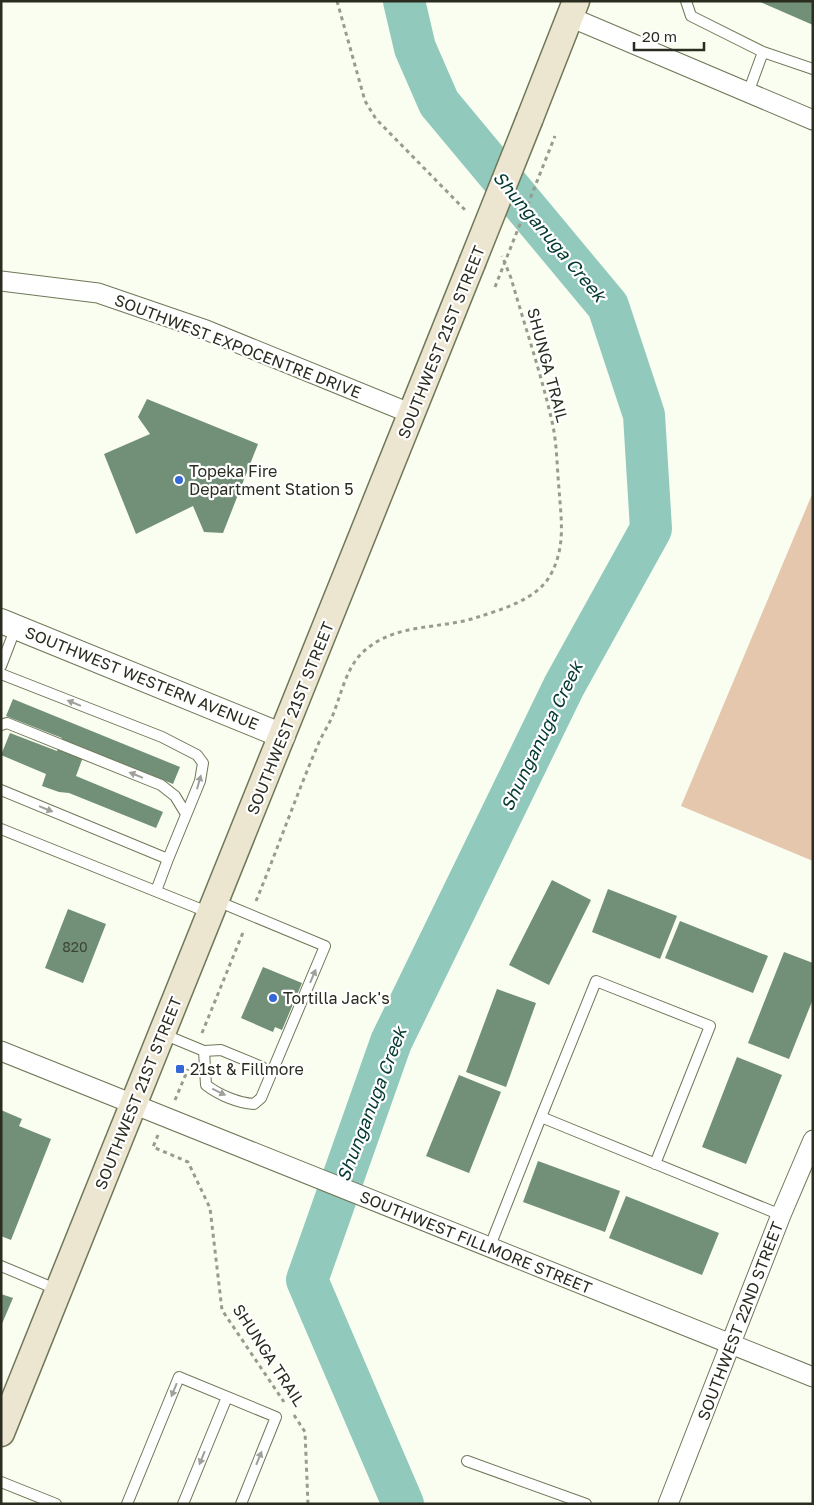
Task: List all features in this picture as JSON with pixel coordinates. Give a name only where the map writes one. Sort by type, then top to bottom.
[{"type":"main road","name":"SOUTHWEST 21ST STREET","points":[[1,1433],[283,736],[573,9]]},
{"type":"street","points":[[573,9],[748,93],[813,120]]},
{"type":"street","name":"SOUTHWEST EXPOCENTRE DRIVE","points":[[1,281],[98,293],[206,330],[412,414]]},
{"type":"street","name":"SOUTHWEST WESTERN AVENUE","points":[[9,624],[283,736]]},
{"type":"street","name":"SOUTHWEST FILLMORE STREET","points":[[1,1050],[133,1105],[414,1218],[490,1246],[813,1377]]},
{"type":"street","name":"SOUTHWEST 22ND STREET","points":[[668,1504],[732,1345],[780,1215],[808,1162],[813,1140]]},
{"type":"lane","points":[[686,1],[691,16],[763,52],[813,69]]},
{"type":"lane","points":[[748,93],[763,52]]},
{"type":"lane","points":[[1,666],[9,624]]},
{"type":"lane","points":[[1,674],[162,737],[197,755],[203,763],[200,781],[156,891]]},
{"type":"lane","points":[[1,725],[7,723],[161,785],[175,796],[186,814]]},
{"type":"lane","points":[[1,790],[168,859]]},
{"type":"lane","points":[[1,829],[156,891],[214,907],[326,946],[261,1098],[254,1104],[237,1100],[214,1091],[206,1085],[204,1051]]},
{"type":"lane","points":[[490,1246],[596,981],[710,1026],[655,1164]]},
{"type":"lane","points":[[162,1034],[204,1051],[221,1050],[262,1067]]},
{"type":"lane","points":[[541,1117],[780,1215]]},
{"type":"lane","points":[[1,1266],[58,1290]]},
{"type":"lane","points":[[127,1504],[179,1377],[276,1417],[242,1504]]},
{"type":"lane","points":[[183,1504],[227,1397]]},
{"type":"lane","points":[[467,1461],[586,1504]]},
{"type":"lane","points":[[1,1482],[56,1504]]},
{"type":"path","points":[[337,1],[365,101],[376,119],[467,214]]},
{"type":"path","points":[[495,287],[555,136]]},
{"type":"path","name":"SHUNGA TRAIL","points":[[357,659],[382,638],[402,630],[445,626],[477,618],[532,594],[551,575],[558,556],[562,532],[553,427],[511,278],[505,260],[499,252]]},
{"type":"path","name":"SHUNGA TRAIL","points":[[188,1162],[210,1208],[222,1310],[305,1432],[308,1504]]},
{"type":"shaded area","points":[[813,492],[813,861],[681,806]]},
{"type":"building","points":[[758,1],[813,1],[813,25]]},
{"type":"building","name":"Topeka Fire Department Station 5","points":[[147,399],[258,444],[223,533],[204,532],[193,506],[136,534],[104,454],[150,434],[138,417]]},
{"type":"building","points":[[13,699],[180,767],[173,784],[86,749],[76,776],[163,812],[156,828],[69,793],[59,792],[42,786],[46,774],[1,755],[10,733],[57,751],[62,738],[6,716]]},
{"type":"building","points":[[552,880],[591,900],[549,985],[509,965]]},
{"type":"building","points":[[608,889],[677,916],[660,959],[592,932]]},
{"type":"building","points":[[68,909],[106,924],[83,983],[45,968]]},
{"type":"building","points":[[680,921],[768,956],[753,993],[665,958]]},
{"type":"building","points":[[784,952],[813,963],[813,999],[789,1059],[748,1043]]},
{"type":"building","name":"Tortilla Jack's","points":[[263,967],[302,983],[282,1030],[275,1027],[273,1032],[241,1018]]},
{"type":"building","points":[[497,989],[536,1003],[506,1087],[466,1072]]},
{"type":"building","points":[[737,1057],[782,1075],[746,1164],[702,1147]]},
{"type":"building","points":[[459,1075],[501,1092],[469,1173],[426,1156]]},
{"type":"building","points":[[1,1110],[22,1119],[19,1126],[51,1139],[11,1240],[1,1236]]},
{"type":"building","points":[[538,1161],[620,1191],[605,1232],[523,1202]]},
{"type":"building","points":[[626,1196],[719,1233],[702,1275],[609,1238]]},
{"type":"building","points":[[1,1294],[13,1298],[1,1326]]},
{"type":"waterway","name":"Shunganuga Creek","points":[[403,1504],[307,1280],[391,1042],[564,686],[651,529],[644,415],[608,306],[439,103],[415,48],[404,1]]},
{"type":"place","name":"Topeka Fire Department Station 5","points":[[179,480]]},
{"type":"place","name":"Tortilla Jack's","points":[[273,998]]},
{"type":"place","name":"21st & Fillmore","points":[[180,1069]]}]
